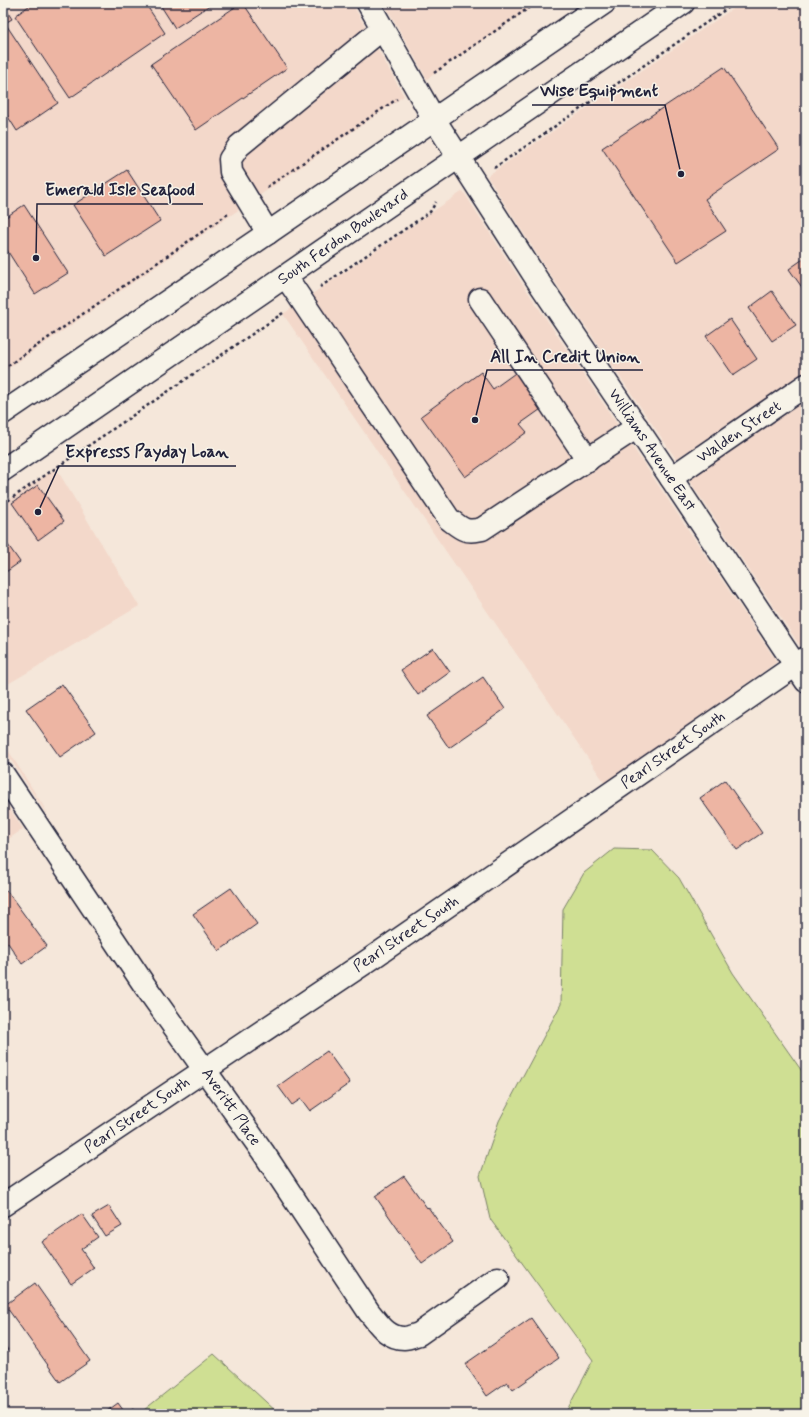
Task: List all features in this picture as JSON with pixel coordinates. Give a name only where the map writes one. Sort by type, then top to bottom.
[{"type":"street","name":"Williams Avenue East","points":[[368,3],[434,119],[538,281],[671,478],[803,668]]},
{"type":"street","points":[[3,413],[604,3]]},
{"type":"street","name":"South Ferdon Boulevard","points":[[3,470],[684,3]]},
{"type":"street","points":[[268,233],[231,172],[230,159],[239,146],[382,29]]},
{"type":"street","points":[[286,277],[449,518],[462,529],[471,532],[482,529],[637,427]]},
{"type":"street","points":[[480,299],[588,460]]},
{"type":"street","name":"Walden Street","points":[[671,478],[806,386]]},
{"type":"street","name":"Pearl Street South","points":[[3,1205],[803,668]]},
{"type":"street","name":"Averitt Place","points":[[3,774],[146,986],[263,1152],[369,1312],[385,1331],[391,1335],[404,1338],[419,1334],[498,1278]]},
{"type":"path","points":[[3,369],[536,3]]},
{"type":"path","points":[[473,180],[499,166],[735,3]]},
{"type":"path","points":[[3,504],[430,212],[437,201]]},
{"type":"shaded area","points":[[3,3],[352,3],[404,96],[3,372]]},
{"type":"shaded area","points":[[384,3],[538,3],[427,79]]},
{"type":"shaded area","points":[[741,3],[806,3],[806,371],[676,459],[549,273],[487,176]]},
{"type":"shaded area","points":[[463,191],[526,289],[777,662],[605,783],[283,314]]},
{"type":"shaded area","points":[[806,400],[806,642],[800,646],[689,480]]},
{"type":"shaded area","points":[[56,468],[139,606],[3,687],[3,504]]},
{"type":"shaded area","points":[[3,742],[47,812],[46,813],[3,748]]},
{"type":"shaded area","points":[[3,799],[23,829],[3,843]]},
{"type":"green space","points":[[614,849],[652,850],[679,878],[733,973],[806,1077],[806,1414],[565,1414],[593,1360],[490,1219],[480,1176],[499,1121],[561,1004],[563,909],[584,873]]},
{"type":"green space","points":[[214,1354],[279,1414],[139,1414]]},
{"type":"building","points":[[33,3],[145,3],[165,33],[70,98],[15,16]]},
{"type":"building","points":[[159,3],[213,3],[175,28]]},
{"type":"building","points":[[243,3],[287,68],[196,130],[151,64]]},
{"type":"building","points":[[3,5],[12,19],[5,23],[58,103],[17,131],[3,109]]},
{"type":"building","points":[[724,67],[779,149],[705,199],[726,231],[678,262],[602,148]]},
{"type":"building","points":[[127,170],[160,221],[106,256],[73,205]]},
{"type":"building","points":[[24,205],[68,273],[35,294],[3,244],[3,219]]},
{"type":"building","points":[[806,257],[806,293],[789,269]]},
{"type":"building","points":[[772,291],[796,325],[772,341],[749,308]]},
{"type":"building","points":[[730,319],[757,359],[733,375],[706,336]]},
{"type":"building","points":[[518,371],[544,407],[520,424],[527,432],[465,477],[421,416],[481,372],[493,389]]},
{"type":"building","points":[[38,485],[64,521],[38,540],[12,503]]},
{"type":"building","points":[[3,538],[20,562],[3,574]]},
{"type":"building","points":[[433,648],[450,672],[418,695],[401,670]]},
{"type":"building","points":[[483,677],[505,709],[449,748],[427,716]]},
{"type":"building","points":[[62,684],[96,732],[60,757],[26,709]]},
{"type":"building","points":[[725,780],[762,833],[737,850],[700,798]]},
{"type":"building","points":[[231,888],[257,924],[219,951],[193,914]]},
{"type":"building","points":[[7,891],[47,946],[22,964],[8,943],[3,946],[3,894]]},
{"type":"building","points":[[327,1051],[350,1083],[310,1111],[301,1099],[292,1105],[278,1086]]},
{"type":"building","points":[[404,1176],[453,1242],[422,1264],[375,1196]]},
{"type":"building","points":[[109,1206],[122,1226],[105,1236],[92,1216]]},
{"type":"building","points":[[82,1214],[98,1237],[81,1249],[94,1268],[71,1284],[42,1242]]},
{"type":"building","points":[[35,1283],[90,1361],[60,1382],[5,1305]]},
{"type":"building","points":[[531,1318],[559,1358],[513,1390],[507,1382],[487,1396],[465,1364]]},
{"type":"building","points":[[3,1343],[8,1350],[3,1353]]},
{"type":"building","points":[[118,1403],[126,1414],[103,1414]]},
{"type":"building","points":[[133,1409],[137,1414],[126,1414]]},
{"type":"place","name":"Wise Equipment","points":[[681,174]]},
{"type":"place","name":"Emerald Isle Seafood","points":[[36,258]]},
{"type":"place","name":"All In Credit Union","points":[[475,420]]},
{"type":"place","name":"Expresss Payday Loan","points":[[38,512]]}]
